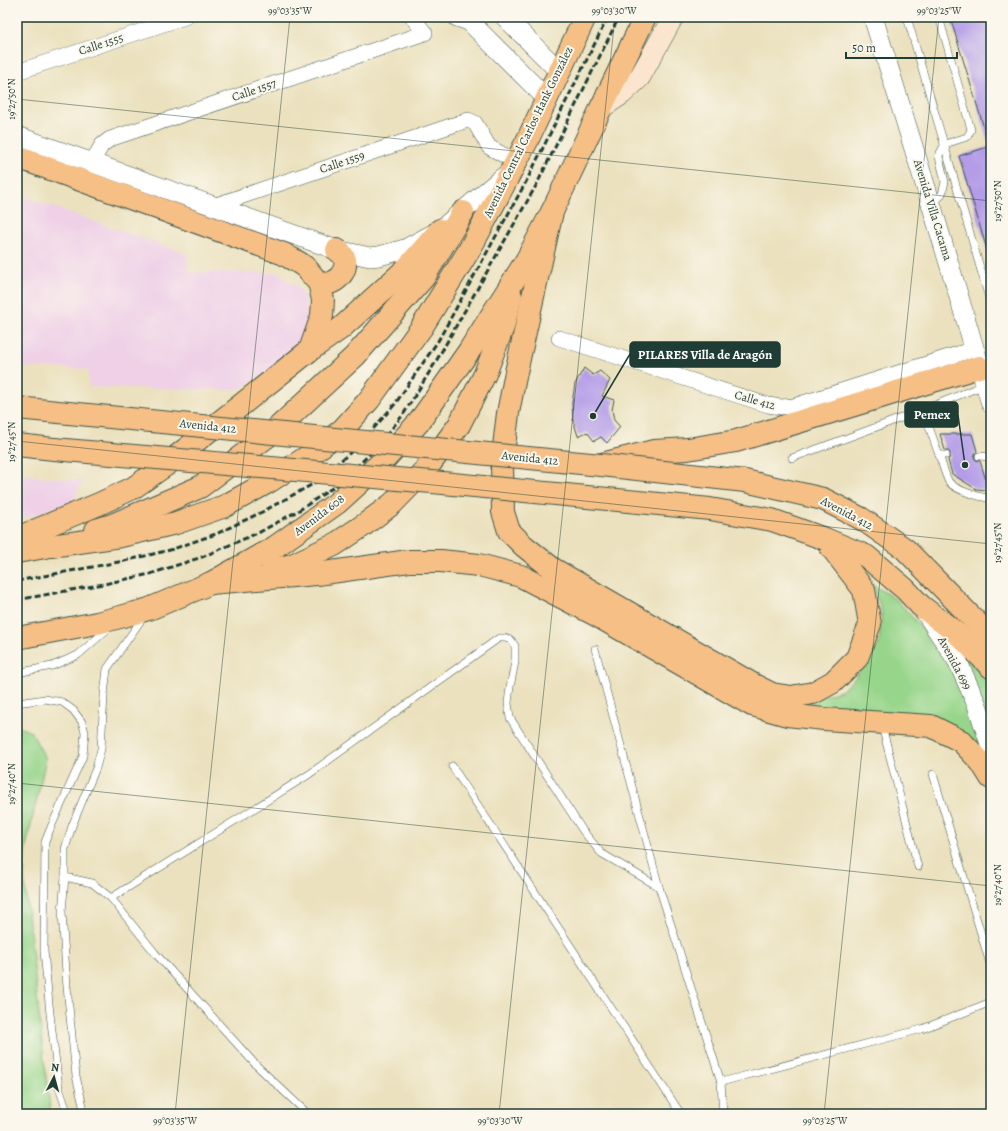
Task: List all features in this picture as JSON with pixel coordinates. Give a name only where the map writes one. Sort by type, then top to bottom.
[{"type":"main road","name":"Avenida Central Carlos Hank González","points":[[51,546],[121,536],[176,523],[225,506],[270,481],[313,453],[343,429],[369,400],[422,327],[471,247],[526,141],[585,17]]},
{"type":"main road","points":[[210,583],[252,576],[292,565],[334,545],[392,504],[427,468],[459,426],[485,374],[503,327],[521,268],[552,212],[645,17]]},
{"type":"main road","points":[[601,108],[622,94],[640,77],[673,17]]},
{"type":"main road","points":[[17,157],[284,254],[304,266],[319,282],[323,300],[322,316],[310,350]]},
{"type":"main road","points":[[17,552],[51,546],[112,525],[200,487],[272,433],[355,356],[424,277],[464,212]]},
{"type":"main road","points":[[552,212],[508,413],[502,463],[503,512],[509,531],[524,546],[553,569],[754,685],[772,694],[791,696],[813,693],[833,682],[857,658],[870,624],[864,590],[826,539]]},
{"type":"main road","points":[[17,538],[99,504],[133,488],[166,465],[310,350],[340,329],[406,269],[440,230]]},
{"type":"main road","points":[[319,282],[332,282],[342,275],[345,259],[337,250]]},
{"type":"main road","name":"Avenida 608","points":[[17,638],[97,623],[124,616],[149,608],[210,583],[275,547],[337,503],[381,463],[419,422],[469,351],[521,268]]},
{"type":"main road","points":[[601,465],[654,451],[688,449],[736,441],[863,402],[984,368]]},
{"type":"main road","name":"Avenida 412","points":[[17,408],[601,465],[745,481],[823,499],[862,519],[905,549],[991,637]]},
{"type":"main road","points":[[17,444],[54,449],[443,483],[710,509],[772,520],[826,539],[866,556],[905,589],[921,606],[959,635],[991,667]]},
{"type":"main road","points":[[210,583],[317,574],[409,561],[441,561],[479,565],[520,576],[596,615],[752,705],[787,716],[931,726],[961,741],[982,762],[991,778]]},
{"type":"street","name":"Calle 1555","points":[[17,72],[184,17]]},
{"type":"street","name":"Calle 1557","points":[[92,162],[102,146],[110,139],[425,33],[412,17]]},
{"type":"street","points":[[505,17],[559,71]]},
{"type":"street","name":"Avenida Villa Cacama","points":[[873,17],[984,368],[991,404]]},
{"type":"street","points":[[467,18],[546,98]]},
{"type":"street","name":"Calle 1559","points":[[213,206],[464,121],[472,121],[477,126],[489,147],[513,166]]},
{"type":"street","points":[[17,136],[337,250],[370,257],[405,249],[440,230],[464,212],[513,166]]},
{"type":"street","name":"Calle 412","points":[[559,338],[768,405],[781,407],[794,406],[984,368]]},
{"type":"street","name":"Avenida 699","points":[[921,606],[958,662],[977,705],[991,747]]},
{"type":"lane","points":[[907,17],[991,305]]},
{"type":"lane","points":[[932,207],[942,194],[946,182],[939,157],[940,153],[945,144],[967,137],[971,130],[938,17]]},
{"type":"lane","points":[[792,458],[923,410],[984,368]]},
{"type":"lane","points":[[923,410],[942,455],[949,482],[960,489],[984,498],[991,498]]},
{"type":"lane","points":[[979,456],[991,457]]},
{"type":"lane","points":[[85,1114],[76,1076],[67,987],[62,912],[65,877],[65,849],[72,826],[96,768],[101,749],[107,669],[149,608]]},
{"type":"lane","points":[[17,673],[52,666],[78,655],[124,616]]},
{"type":"lane","points":[[111,898],[308,775],[499,638],[511,640],[515,646],[515,662],[508,703],[510,718],[578,824],[601,853],[659,887]]},
{"type":"lane","points":[[595,649],[659,887],[721,1082],[723,1114]]},
{"type":"lane","points":[[17,703],[45,699],[62,702],[73,710],[82,722],[85,732],[83,756],[45,842],[44,951],[59,1088],[68,1114]]},
{"type":"lane","points":[[881,723],[918,867]]},
{"type":"lane","points":[[452,766],[681,1114]]},
{"type":"lane","points":[[933,774],[991,967]]},
{"type":"lane","points":[[65,877],[92,883],[111,898],[156,954],[256,1065],[308,1114]]},
{"type":"lane","points":[[721,1082],[922,1029],[991,1002]]},
{"type":"shaded area","points":[[17,194],[187,254],[188,272],[278,273],[298,287],[306,300],[307,322],[304,336],[276,368],[242,388],[228,390],[89,387],[88,369],[17,367]]},
{"type":"shaded area","points":[[17,474],[83,481],[71,503],[17,520]]},
{"type":"green space","points":[[872,584],[898,601],[921,627],[952,667],[986,754],[973,740],[772,702],[806,700],[841,691],[855,678],[879,644],[882,612]]},
{"type":"green space","points":[[954,646],[991,684],[991,724]]},
{"type":"green space","points":[[17,726],[31,732],[46,759],[25,851],[24,876],[51,1114],[17,1114]]},
{"type":"building","points":[[950,17],[991,17],[991,141],[988,141]]},
{"type":"building","points":[[991,146],[991,253],[988,253],[959,156]]},
{"type":"building","points":[[584,368],[593,375],[600,371],[610,380],[602,396],[614,400],[612,410],[614,420],[620,427],[607,443],[601,437],[594,441],[587,432],[578,436],[573,420],[572,403],[575,384]]},
{"type":"building","points":[[940,434],[972,434],[977,451],[974,458],[980,461],[989,490],[976,489],[952,474],[948,460],[950,453],[945,450]]},
{"type":"railway","points":[[17,581],[124,561],[170,550],[216,534],[262,512],[313,484],[358,446],[395,404],[438,341],[527,180],[608,17]]},
{"type":"railway","points":[[17,600],[150,574],[202,557],[260,532],[301,509],[341,482],[374,450],[403,415],[435,363],[537,184],[619,17]]},
{"type":"place","name":"PILARES Villa de Aragón","points":[[593,416]]},
{"type":"place","name":"Pemex","points":[[965,465]]}]
